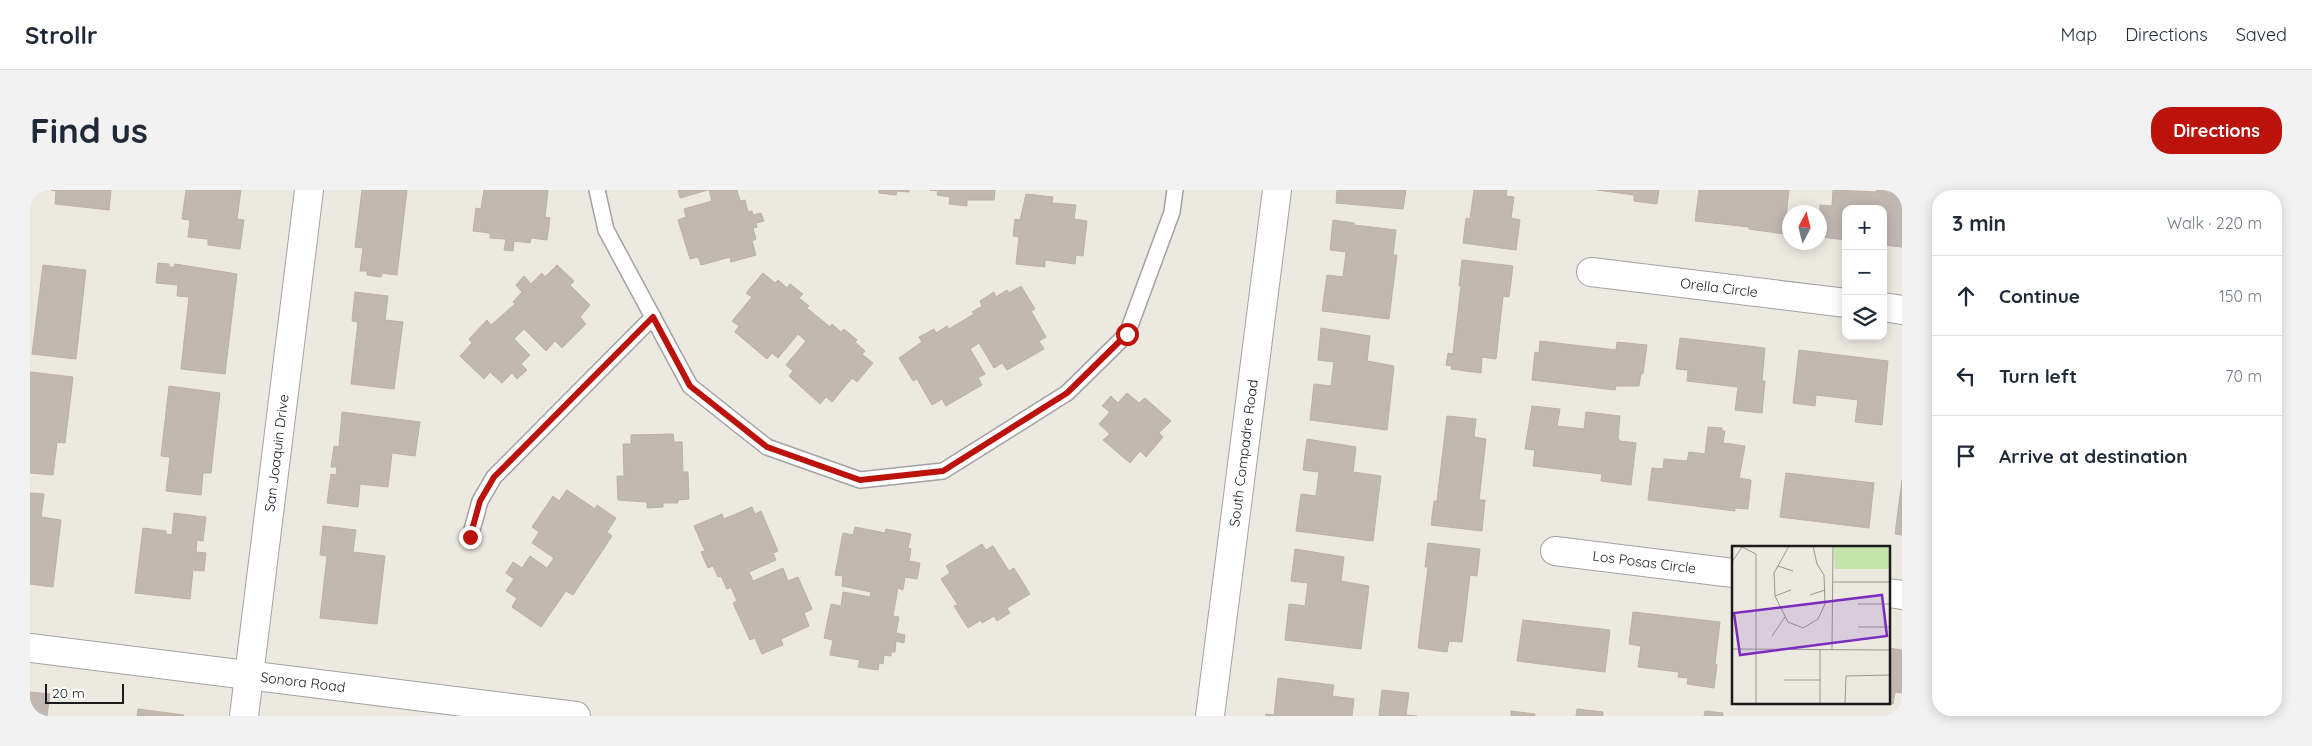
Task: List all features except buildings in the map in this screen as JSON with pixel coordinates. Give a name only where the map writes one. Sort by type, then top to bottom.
[{"type":"street","name":"San Joaquin Drive","points":[[244,716],[310,190]]},
{"type":"street","name":"South Compadre Road","points":[[1210,716],[1276,190]]},
{"type":"street","name":"Orella Circle","points":[[1591,272],[1842,303]]},
{"type":"street","points":[[1887,308],[1902,310]]},
{"type":"street","name":"Los Posas Circle","points":[[1555,551],[1732,573]]},
{"type":"street","name":"Sonora Road","points":[[30,648],[576,716]]},
{"type":"lane","points":[[597,190],[606,230],[690,386],[767,447],[860,480],[943,471],[1067,393],[1127,334],[1172,212],[1175,190]]},
{"type":"lane","points":[[470,537],[480,501],[494,477],[653,317]]},
{"type":"route","points":[[470,537],[480,501],[494,477],[653,317],[690,386],[767,447],[860,480],[943,471],[1067,393],[1127,334]]}]
